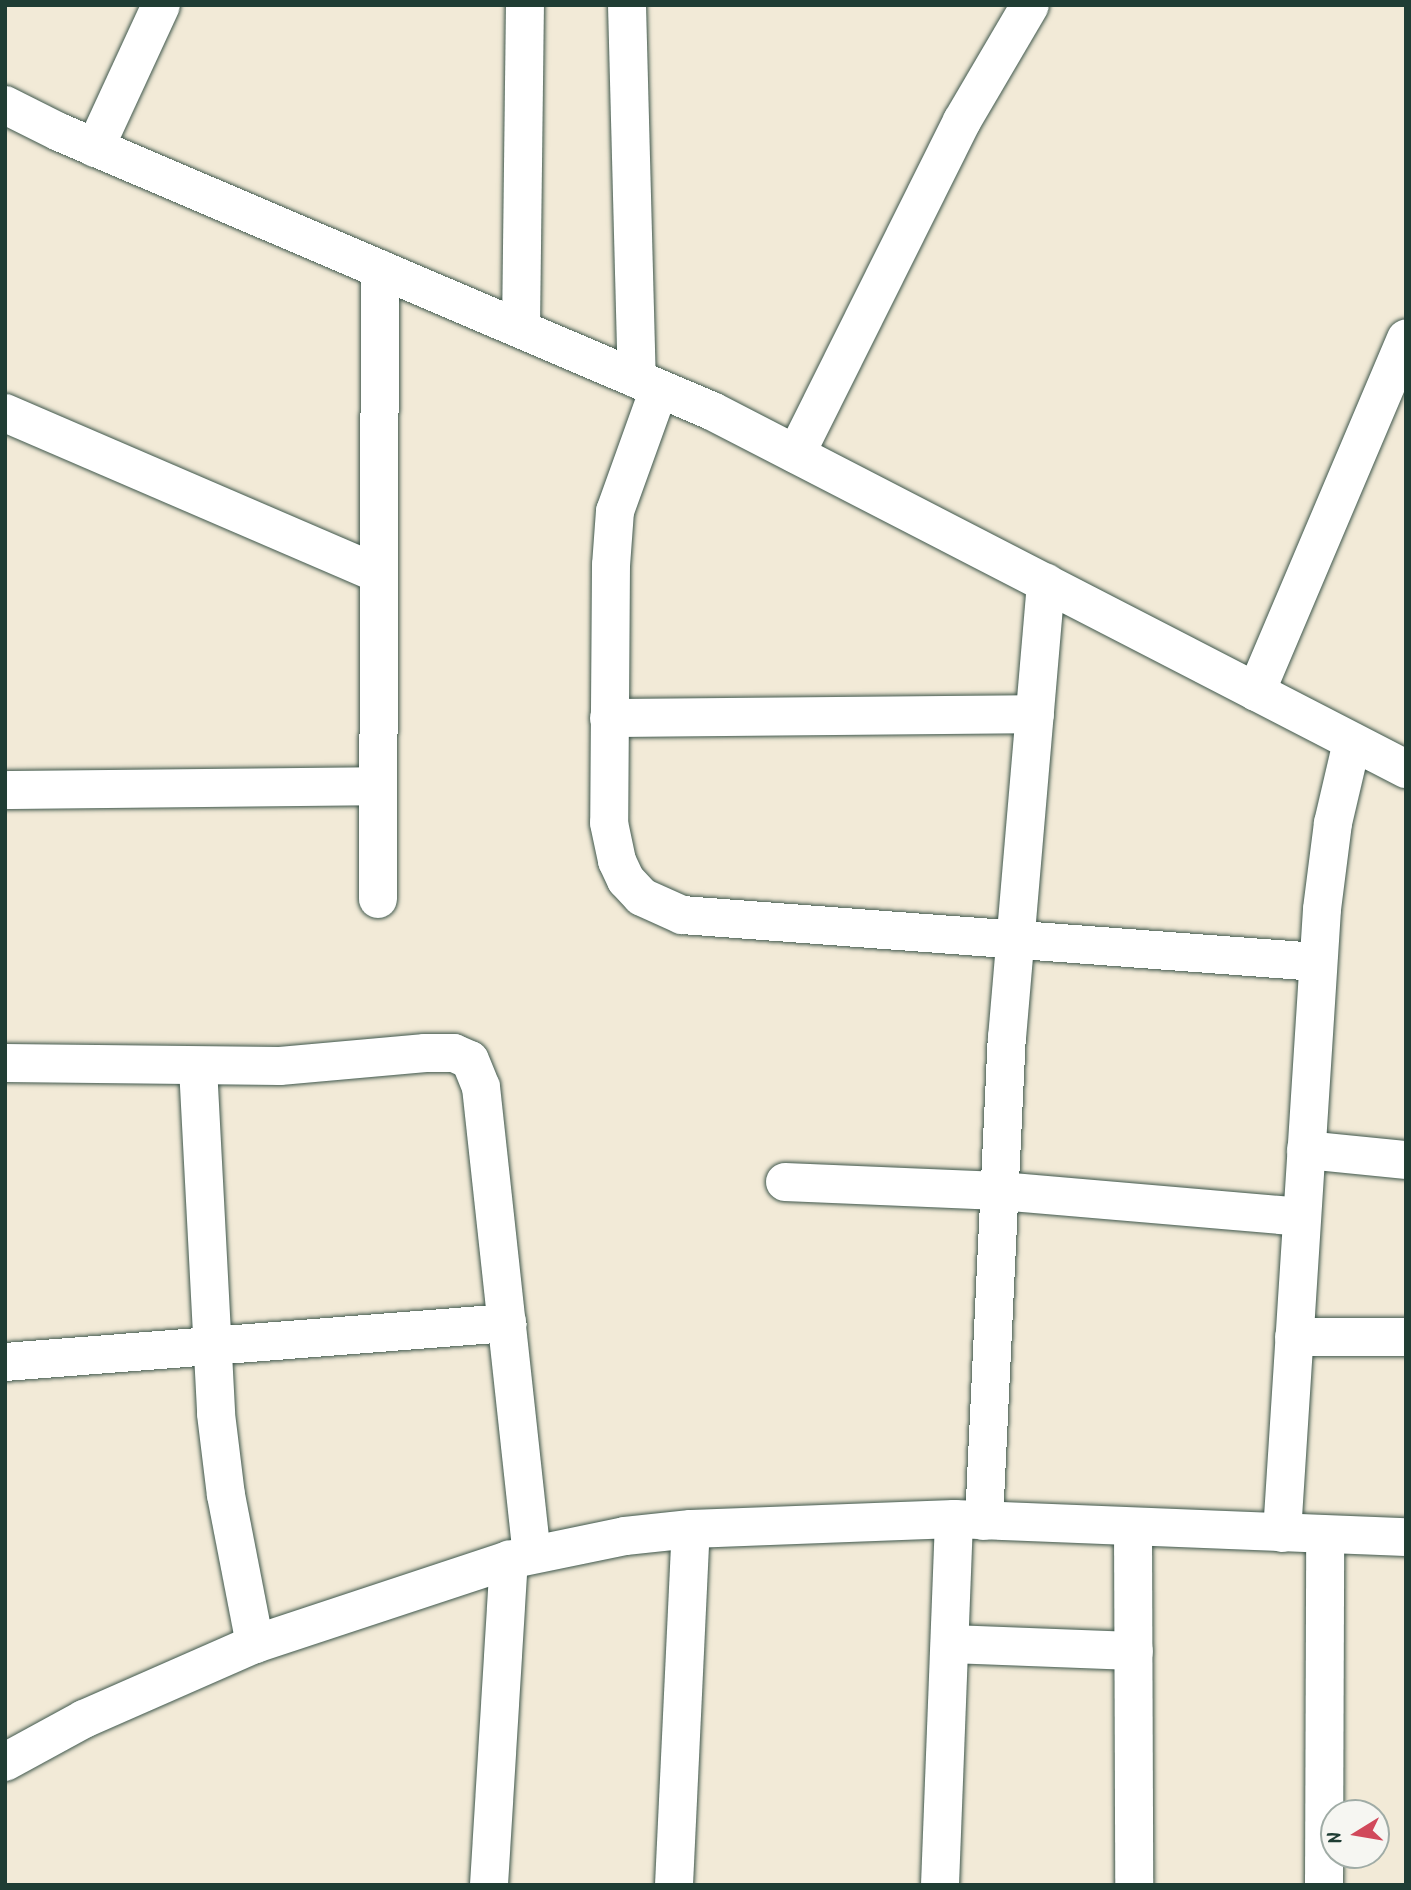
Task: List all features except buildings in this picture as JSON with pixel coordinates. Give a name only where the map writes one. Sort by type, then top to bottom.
[{"type":"street","points":[[95,148],[161,5]]},
{"type":"street","points":[[521,330],[525,5]]},
{"type":"street","points":[[628,5],[648,384],[615,510],[609,824],[617,861],[625,880],[662,909],[682,915],[1318,962]]},
{"type":"street","points":[[796,454],[962,121],[1030,5]]},
{"type":"street","points":[[5,105],[95,148],[648,384],[796,454],[1406,769]]},
{"type":"street","points":[[378,899],[380,269]]},
{"type":"street","points":[[1256,692],[1406,339]]},
{"type":"street","points":[[5,412],[378,574]]},
{"type":"street","points":[[940,1885],[950,1644],[969,1520],[1000,1191],[1016,939],[1046,583]]},
{"type":"street","points":[[609,718],[1035,714]]},
{"type":"street","points":[[1282,1534],[1326,862],[1352,742]]},
{"type":"street","points":[[5,790],[378,786]]},
{"type":"street","points":[[5,1063],[280,1066],[425,1053],[454,1054],[470,1060],[481,1087],[507,1323],[521,1557],[489,1885]]},
{"type":"street","points":[[198,1067],[211,1345],[226,1495],[255,1644]]},
{"type":"street","points":[[1306,1150],[1406,1160]]},
{"type":"street","points":[[785,1182],[1000,1191],[1302,1217]]},
{"type":"street","points":[[5,1362],[507,1323]]},
{"type":"street","points":[[1294,1336],[1406,1337]]},
{"type":"street","points":[[5,1762],[84,1719],[255,1644],[521,1557],[625,1536],[691,1529],[969,1520],[1406,1537]]},
{"type":"street","points":[[1133,1528],[1135,1885]]},
{"type":"street","points":[[674,1885],[691,1529]]},
{"type":"street","points":[[1324,1885],[1325,1535]]},
{"type":"street","points":[[950,1644],[1134,1651]]}]
